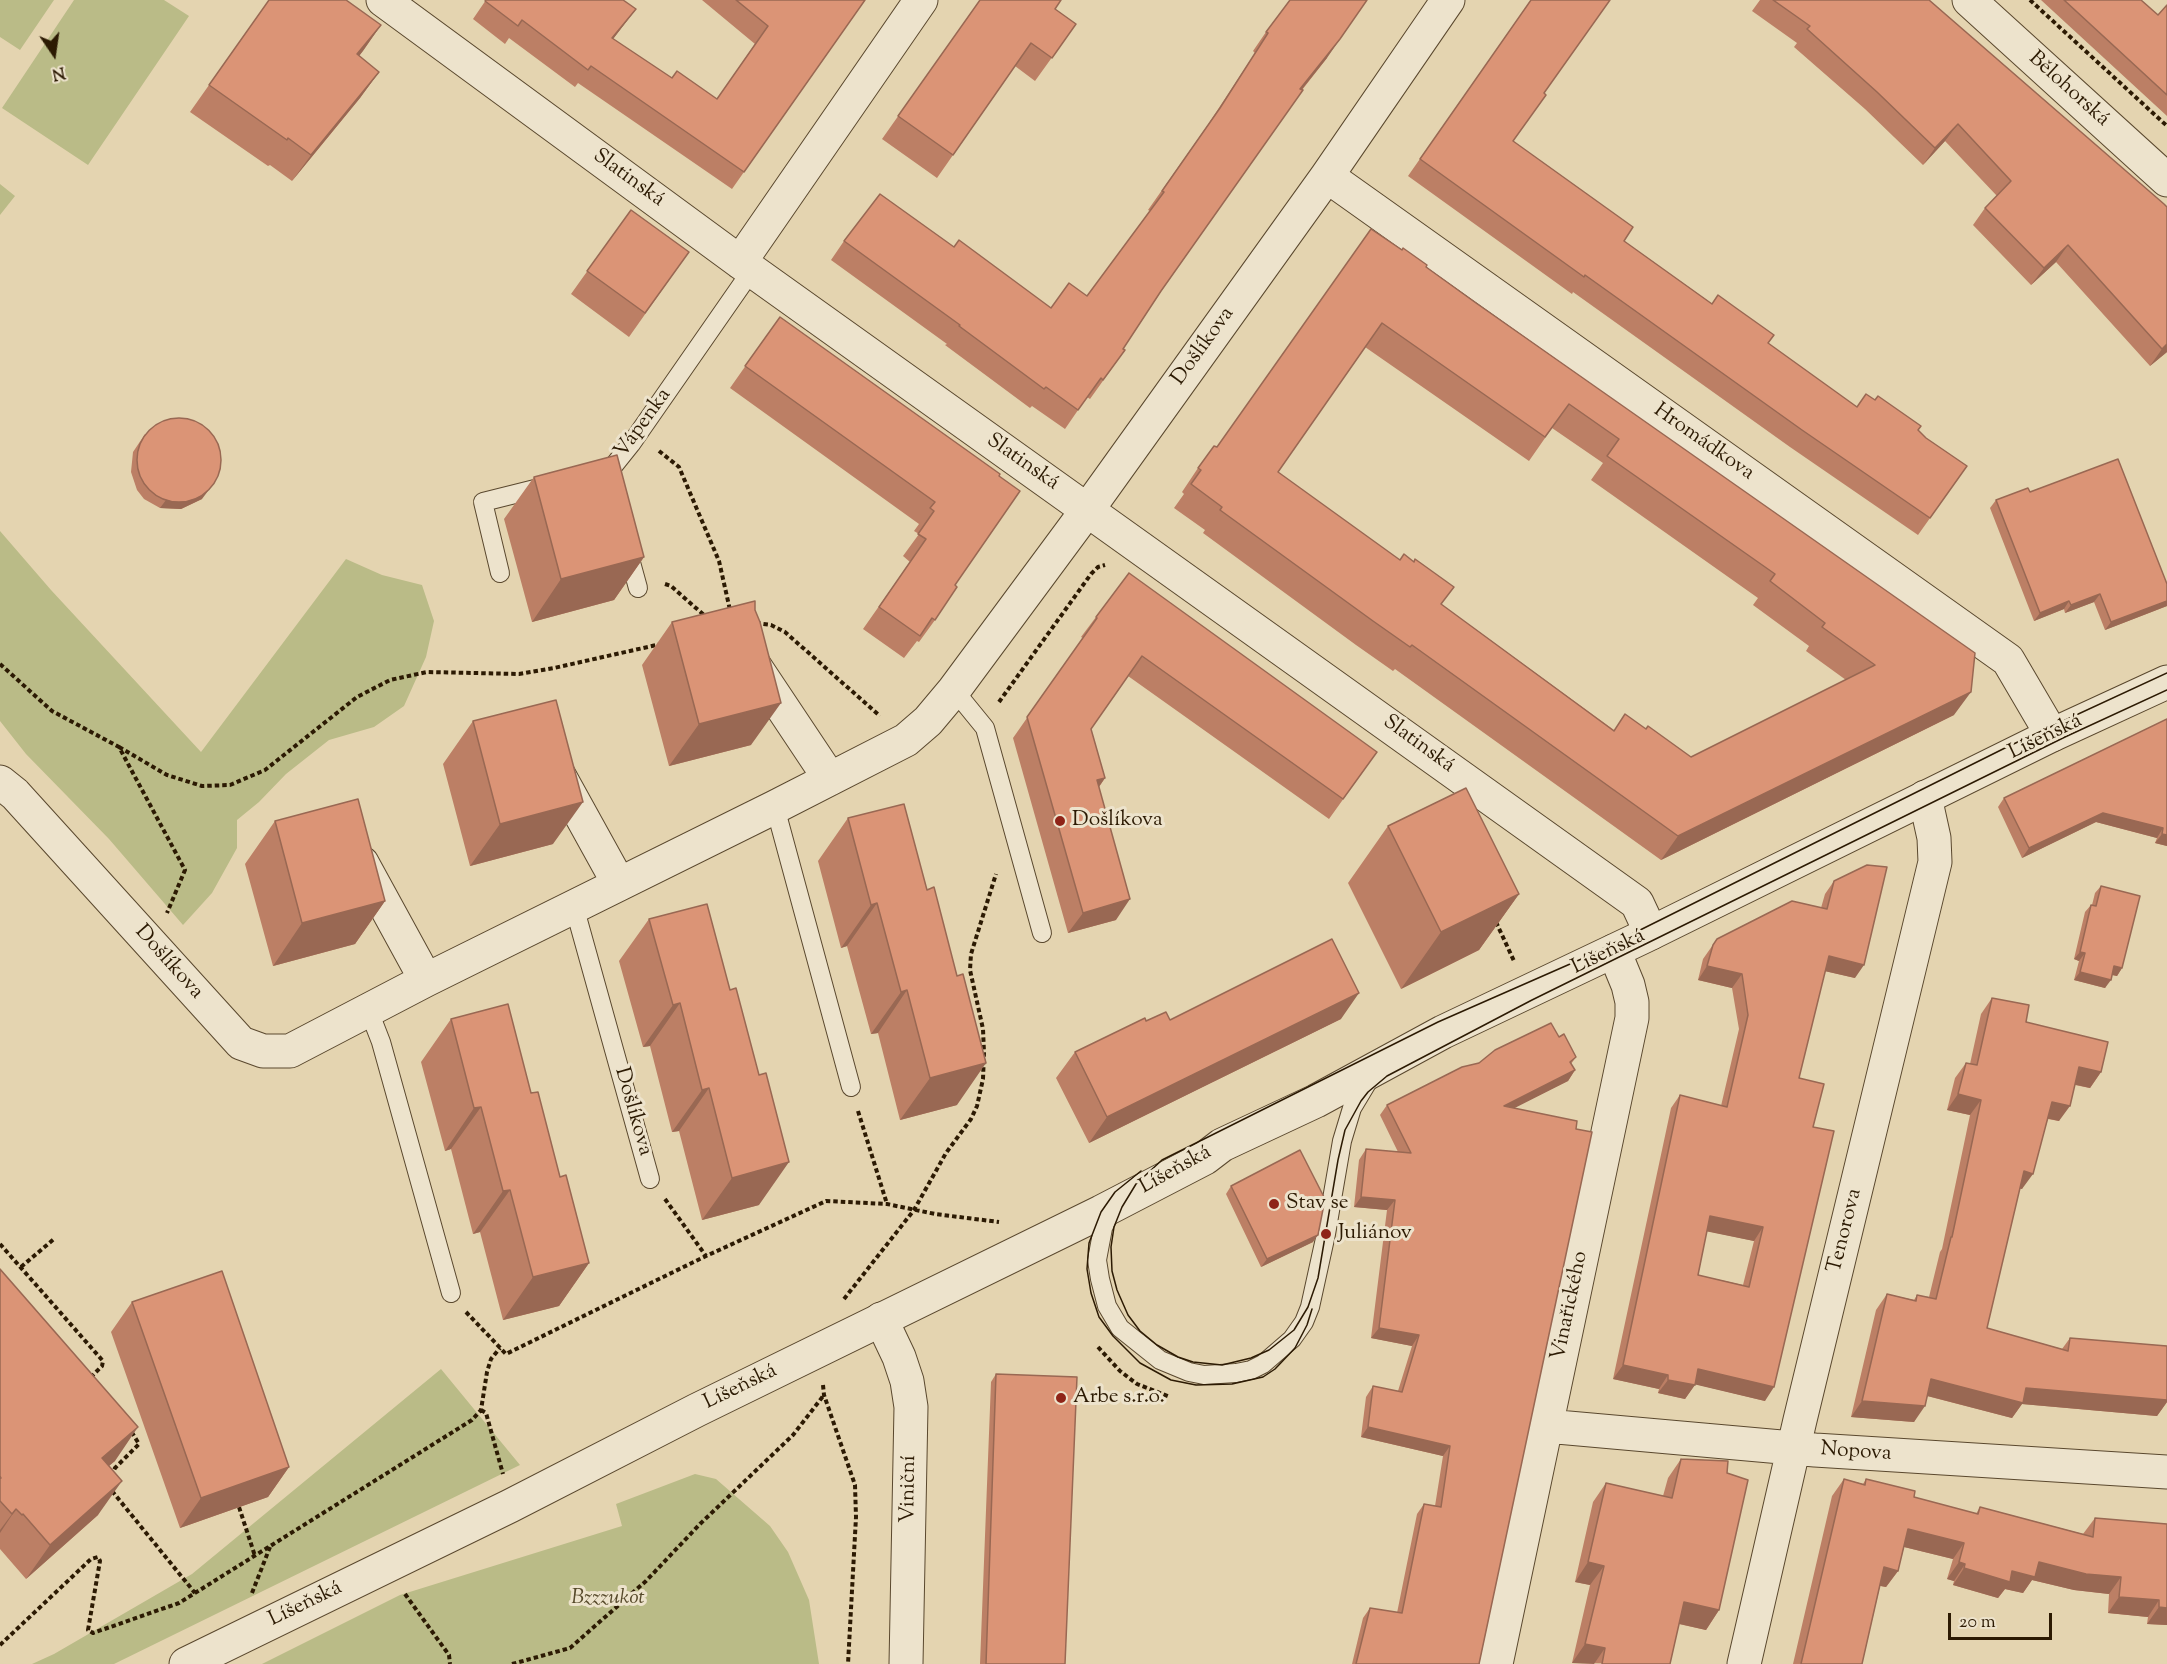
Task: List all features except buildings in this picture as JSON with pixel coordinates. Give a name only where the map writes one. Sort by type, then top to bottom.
[{"type":"street","name":"Slatinská","points":[[383,0],[424,11],[746,266],[1637,903],[1651,933]]},
{"type":"street","name":"Vápenka","points":[[746,266],[921,0]]},
{"type":"street","name":"Došlíkova","points":[[0,782],[15,794],[241,1043],[263,1051],[290,1052],[426,980],[906,740],[928,722],[954,690],[1088,510],[1327,176],[1448,0]]},
{"type":"street","name":"Bělohorská","points":[[1969,0],[2167,180]]},
{"type":"street","name":"Hromádkova","points":[[1327,176],[2008,660],[2052,735]]},
{"type":"street","points":[[740,639],[830,778]]},
{"type":"street","name":"Líšeňská","points":[[186,1664],[519,1502],[697,1410],[1114,1205],[1205,1158],[1222,1145],[1316,1101],[1443,1032],[1651,933],[2052,735],[2167,682]]},
{"type":"street","points":[[552,761],[620,884]]},
{"type":"street","name":"Tenorova","points":[[1744,1664],[1935,862],[1934,837],[1925,797]]},
{"type":"street","points":[[358,854],[426,980]]},
{"type":"street","name":"Vinařického","points":[[1496,1664],[1632,1018],[1632,1002],[1628,985],[1614,951]]},
{"type":"street","name":"Viniční","points":[[881,1319],[907,1381],[911,1407],[906,1664]]},
{"type":"street","name":"Nopova","points":[[1546,1426],[1794,1448],[2167,1472]]},
{"type":"lane","name":"Vápenka","points":[[584,476],[611,470],[631,444],[746,266]]},
{"type":"lane","points":[[607,471],[612,491]]},
{"type":"lane","points":[[500,573],[483,502],[562,482]]},
{"type":"lane","points":[[624,534],[637,582]]},
{"type":"lane","points":[[954,690],[985,728],[1042,933]]},
{"type":"lane","points":[[775,807],[851,1087]]},
{"type":"lane","name":"Došlíkova","points":[[574,906],[650,1179]]},
{"type":"lane","points":[[369,1011],[381,1042],[451,1293]]},
{"type":"lane","points":[[1114,1205],[1103,1228],[1097,1260],[1107,1306],[1120,1328],[1160,1360],[1189,1372],[1204,1375],[1236,1373],[1263,1364],[1292,1340],[1304,1322],[1310,1307],[1326,1234],[1342,1141],[1352,1108],[1377,1068]]},
{"type":"path","points":[[2030,0],[2167,126]]},
{"type":"path","points":[[653,446],[679,467],[719,561],[740,639]]},
{"type":"path","points":[[637,582],[671,586],[740,639]]},
{"type":"path","points":[[740,639],[762,623],[785,632],[883,719]]},
{"type":"path","points":[[0,664],[52,711],[167,775],[202,786],[230,785],[265,770],[357,697],[390,680],[428,672],[519,674],[669,642]]},
{"type":"path","points":[[119,747],[185,870],[151,944]]},
{"type":"path","points":[[842,1302],[914,1210],[946,1153],[971,1119],[983,1079],[984,1053],[983,1029],[970,970],[971,954],[999,864],[1018,849]]},
{"type":"path","points":[[1492,914],[1516,964]]},
{"type":"path","points":[[851,1087],[887,1204]]},
{"type":"path","points":[[650,1179],[706,1256]]},
{"type":"path","points":[[451,1293],[506,1354],[706,1256],[825,1202],[887,1204],[987,1221]]},
{"type":"path","points":[[21,1268],[54,1239]]},
{"type":"path","points":[[0,1244],[103,1361],[102,1366],[88,1380]]},
{"type":"path","points":[[0,1645],[91,1559],[98,1557],[100,1561],[88,1630],[93,1633],[179,1603],[477,1416],[481,1410],[491,1359],[500,1348]]},
{"type":"path","points":[[822,1378],[824,1395],[855,1485],[856,1517],[848,1664]]},
{"type":"path","points":[[512,1664],[570,1648],[646,1581],[700,1524],[794,1435],[824,1395]]},
{"type":"path","points":[[481,1410],[486,1413],[502,1469]]},
{"type":"path","points":[[130,1430],[139,1444],[115,1468],[109,1483],[112,1492],[195,1593]]},
{"type":"path","points":[[238,1507],[255,1556]]},
{"type":"path","points":[[401,1588],[449,1655],[450,1664]]},
{"type":"green space","points":[[0,0],[54,0],[20,50],[0,37]]},
{"type":"green space","points":[[74,0],[164,0],[189,16],[88,165],[2,108]]},
{"type":"green space","points":[[0,184],[15,196],[0,215]]},
{"type":"green space","points":[[0,531],[51,590],[201,752],[346,559],[382,575],[422,585],[434,621],[426,657],[404,706],[374,727],[329,740],[286,774],[259,802],[237,820],[237,848],[212,893],[183,925],[109,839],[26,754],[0,721]]},
{"type":"green space","points":[[441,1369],[520,1465],[114,1664],[32,1664],[54,1654],[192,1574]]},
{"type":"green space","name":"Bzzzukot","points":[[695,1474],[716,1479],[770,1526],[788,1552],[809,1600],[819,1664],[262,1664],[400,1595],[622,1526],[616,1504]]},
{"type":"tram line","points":[[2167,673],[2007,747],[1586,957],[1438,1022],[1162,1160],[1136,1184],[1122,1207],[1114,1227],[1111,1247],[1112,1271],[1128,1315],[1140,1331],[1157,1345],[1178,1357],[1193,1362],[1222,1365],[1251,1358],[1269,1350],[1294,1330],[1308,1307],[1318,1278],[1345,1130],[1361,1101],[1387,1076],[1532,1000],[2065,737],[2167,690]]},
{"type":"tram line","points":[[1141,1171],[1115,1192],[1101,1212],[1089,1243],[1087,1269],[1091,1293],[1099,1317],[1113,1336],[1140,1363],[1171,1380],[1196,1385],[1232,1384],[1263,1377],[1275,1369],[1295,1348],[1307,1325],[1312,1309]]},
{"type":"place","name":"Došlíkova","points":[[1060,821]]},
{"type":"place","name":"Stav se","points":[[1274,1204]]},
{"type":"place","name":"Juliánov","points":[[1326,1234]]},
{"type":"place","name":"Arbe s.r.o.","points":[[1061,1398]]}]
